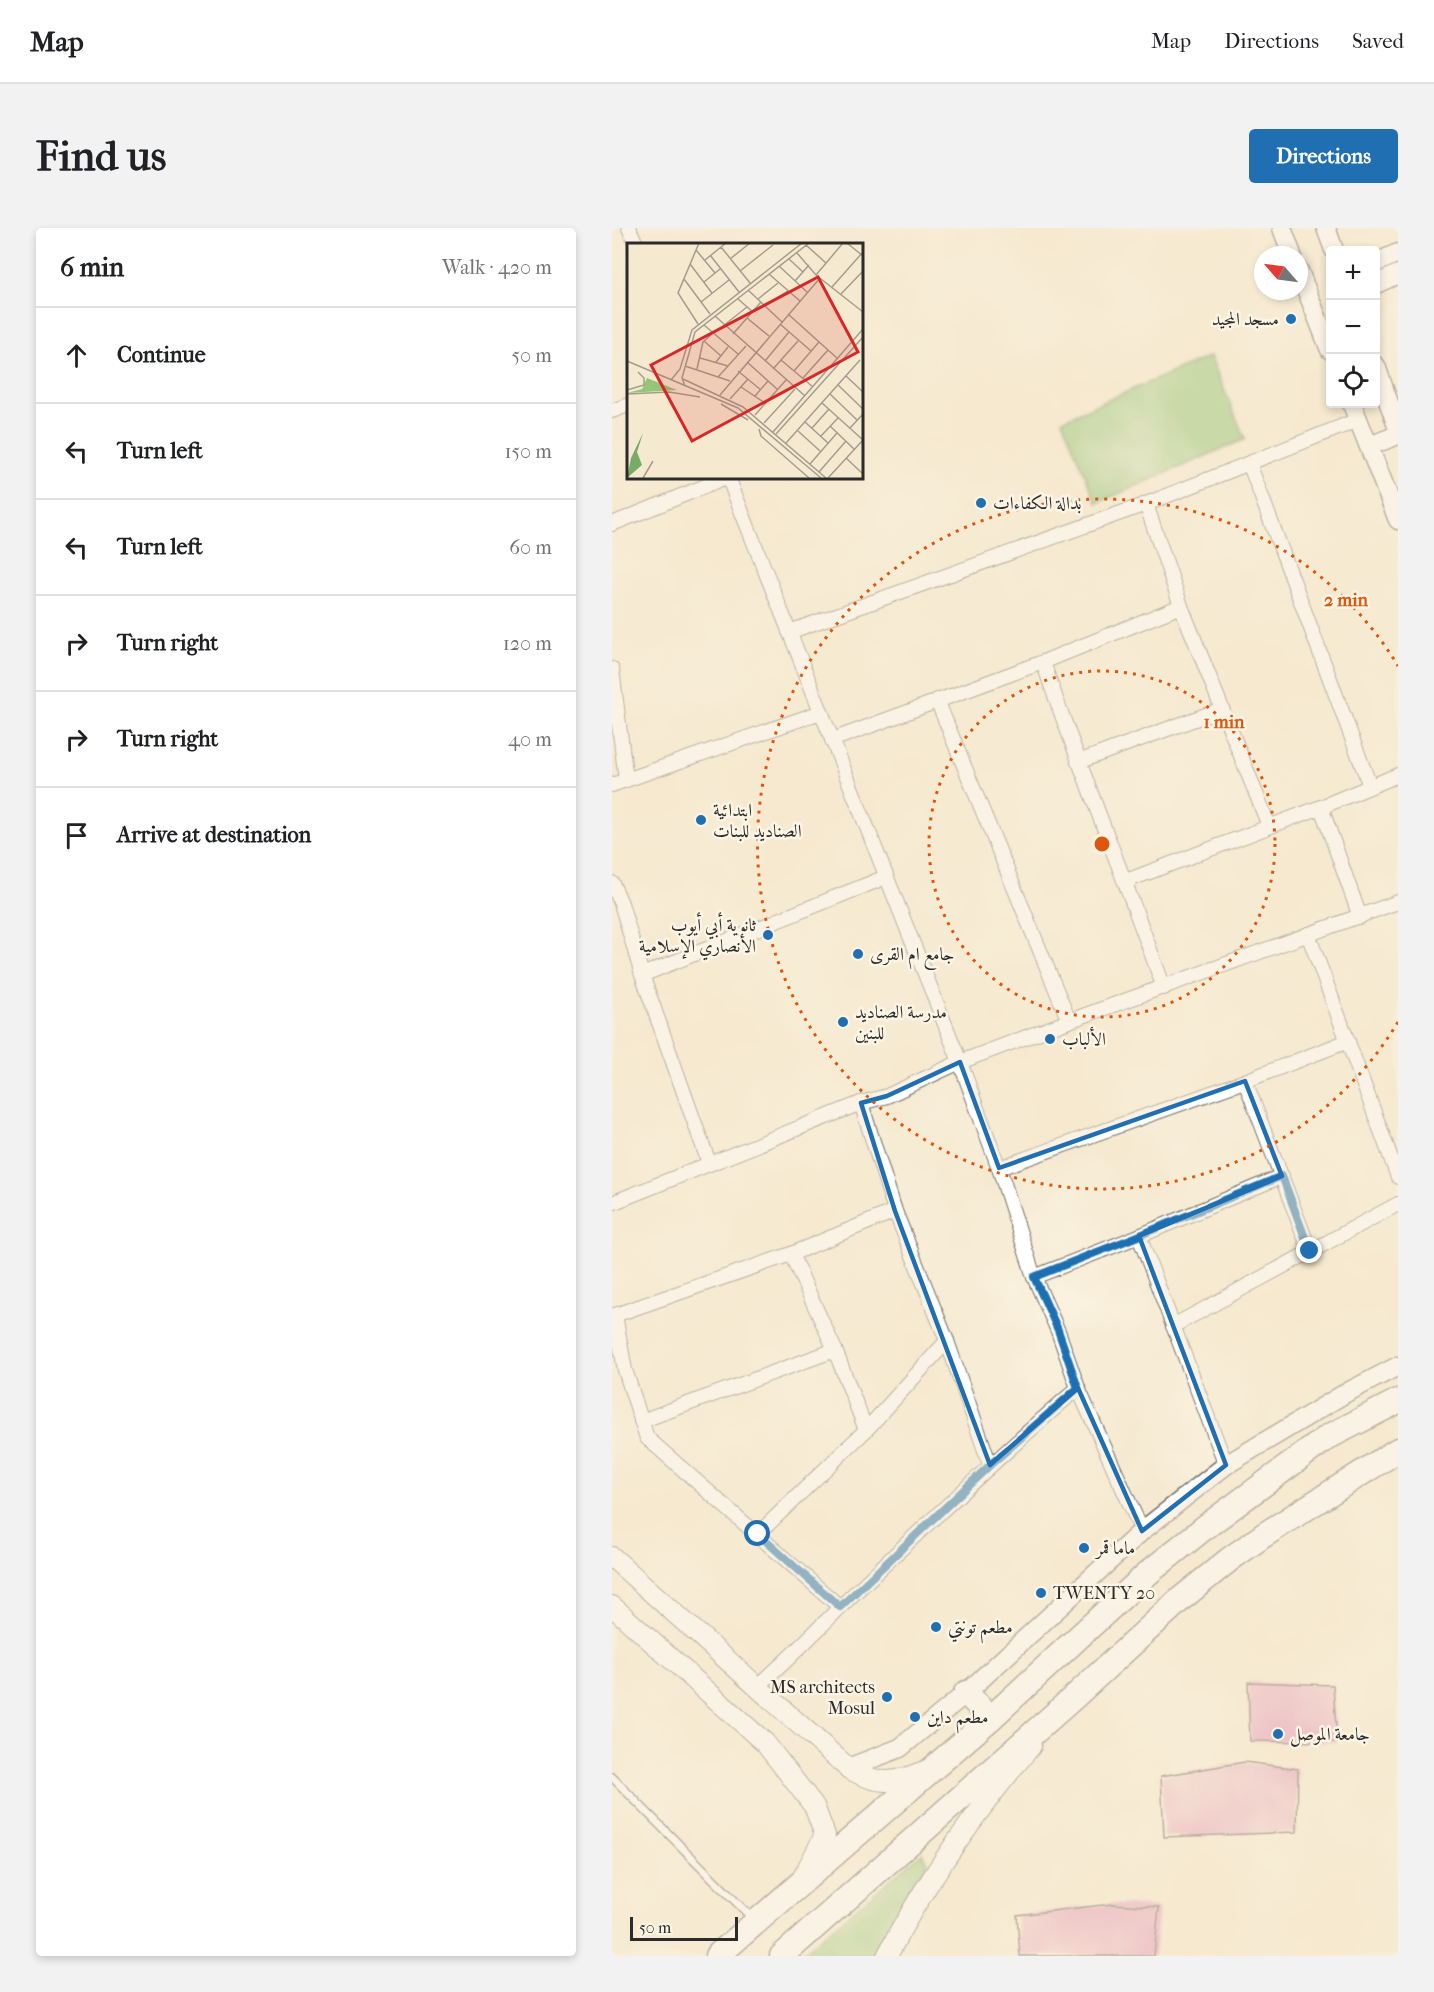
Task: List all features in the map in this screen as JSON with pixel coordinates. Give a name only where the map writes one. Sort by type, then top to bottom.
[{"type":"highway","points":[[717,1956],[938,1766],[1147,1574],[1204,1528],[1328,1437],[1398,1401]]},
{"type":"highway","points":[[782,1956],[1073,1698],[1174,1605],[1230,1559],[1398,1450]]},
{"type":"highway","points":[[1204,1528],[1230,1559]]},
{"type":"highway","points":[[966,1693],[991,1718]]},
{"type":"main road","points":[[612,1557],[848,1768],[869,1780],[898,1781],[938,1766]]},
{"type":"main road","points":[[612,1606],[765,1743],[814,1806],[825,1835],[799,1885]]},
{"type":"main road","points":[[887,1956],[930,1879],[1005,1778],[1073,1698]]},
{"type":"street","points":[[629,228],[636,243]]},
{"type":"street","points":[[1282,228],[1289,246]]},
{"type":"street","points":[[1326,228],[1333,246]]},
{"type":"street","points":[[1380,261],[1398,253]]},
{"type":"street","points":[[1380,282],[1398,274]]},
{"type":"street","points":[[1308,295],[1326,340]]},
{"type":"street","points":[[1380,377],[1398,429]]},
{"type":"street","points":[[612,411],[627,405]]},
{"type":"street","points":[[789,632],[1146,504],[1249,463],[1355,412],[1398,520]]},
{"type":"street","points":[[1369,446],[1398,435]]},
{"type":"street","points":[[1249,463],[1370,786]]},
{"type":"street","points":[[612,524],[726,478]]},
{"type":"street","points":[[728,478],[960,1062],[999,1168],[1034,1277],[1058,1330],[1078,1388],[1143,1531]]},
{"type":"street","points":[[1146,504],[1181,606],[1269,826]]},
{"type":"street","points":[[832,740],[1043,662],[1181,606]]},
{"type":"street","points":[[1043,662],[1078,762],[1126,881],[1164,988]]},
{"type":"street","points":[[612,669],[626,780]]},
{"type":"street","points":[[937,700],[1069,1021]]},
{"type":"street","points":[[1078,762],[1222,709]]},
{"type":"street","points":[[612,785],[821,712]]},
{"type":"street","points":[[1126,881],[1321,807],[1398,775]]},
{"type":"street","points":[[1321,807],[1360,917]]},
{"type":"street","points":[[642,975],[886,877]]},
{"type":"street","points":[[612,883],[616,905],[709,1163]]},
{"type":"street","points":[[612,1203],[861,1102],[887,1096],[960,1062],[1398,902]]},
{"type":"street","points":[[1308,934],[1398,1177]]},
{"type":"street","points":[[999,1168],[1245,1081],[1348,1041]]},
{"type":"street","points":[[1245,1081],[1310,1251]]},
{"type":"street","points":[[861,1102],[895,1211],[947,1341],[990,1465]]},
{"type":"street","points":[[1034,1277],[1282,1176]]},
{"type":"street","points":[[1173,1326],[1398,1204]]},
{"type":"street","points":[[840,1607],[647,1438],[625,1370],[613,1316],[791,1254],[895,1211]]},
{"type":"street","points":[[1138,1236],[1226,1465]]},
{"type":"street","points":[[791,1254],[835,1350],[866,1430]]},
{"type":"street","points":[[758,1534],[866,1430],[947,1341]]},
{"type":"street","points":[[641,1421],[835,1350]]},
{"type":"street","points":[[848,1768],[900,1748],[966,1693],[1143,1531],[1226,1465],[1344,1394],[1398,1366]]},
{"type":"street","points":[[758,1686],[990,1465],[1078,1388]]},
{"type":"lane","points":[[612,1777],[756,1923]]},
{"type":"highlighted area","points":[[960,1062],[999,1168],[1245,1081],[1282,1176],[1139,1236],[1226,1465],[1142,1531],[1078,1388],[990,1465],[895,1211],[861,1103],[887,1096]]},
{"type":"green space","points":[[1210,356],[1245,439],[1097,503],[1062,420]]},
{"type":"green space","points":[[922,1853],[929,1864],[891,1920],[872,1956],[799,1956]]},
{"type":"building","points":[[1248,1682],[1333,1685],[1337,1742],[1250,1741]]},
{"type":"building","points":[[1245,1762],[1298,1769],[1297,1832],[1164,1837],[1161,1776]]},
{"type":"building","points":[[1112,1904],[1159,1907],[1154,1956],[1020,1956],[1017,1915]]},
{"type":"place","name":"مسجد المجيد","points":[[1291,319]]},
{"type":"place","name":"بدالة الكفاءات","points":[[981,503]]},
{"type":"place","name":"ابتدائية الصناديد للبنات","points":[[701,820]]},
{"type":"place","name":"ثانوية أبي أيوب الأنصاري الإسلامية","points":[[768,935]]},
{"type":"place","name":"جامع ام القرى","points":[[858,954]]},
{"type":"place","name":"مدرسة الصناديد للبنين","points":[[843,1022]]},
{"type":"place","name":"الألباب","points":[[1050,1039]]},
{"type":"place","name":"ماما قمر","points":[[1084,1548]]},
{"type":"place","name":"TWENTY 20","points":[[1041,1593]]},
{"type":"place","name":"مطعم تونتي","points":[[936,1627]]},
{"type":"place","name":"MS architects Mosul","points":[[887,1697]]},
{"type":"place","name":"مطعم داين","points":[[915,1717]]},
{"type":"place","name":"جامعة الموصل","points":[[1278,1734]]},
{"type":"route","points":[[758,1534],[840,1607],[990,1465],[1078,1388],[1058,1330],[1034,1277],[1282,1176],[1310,1251]]}]
